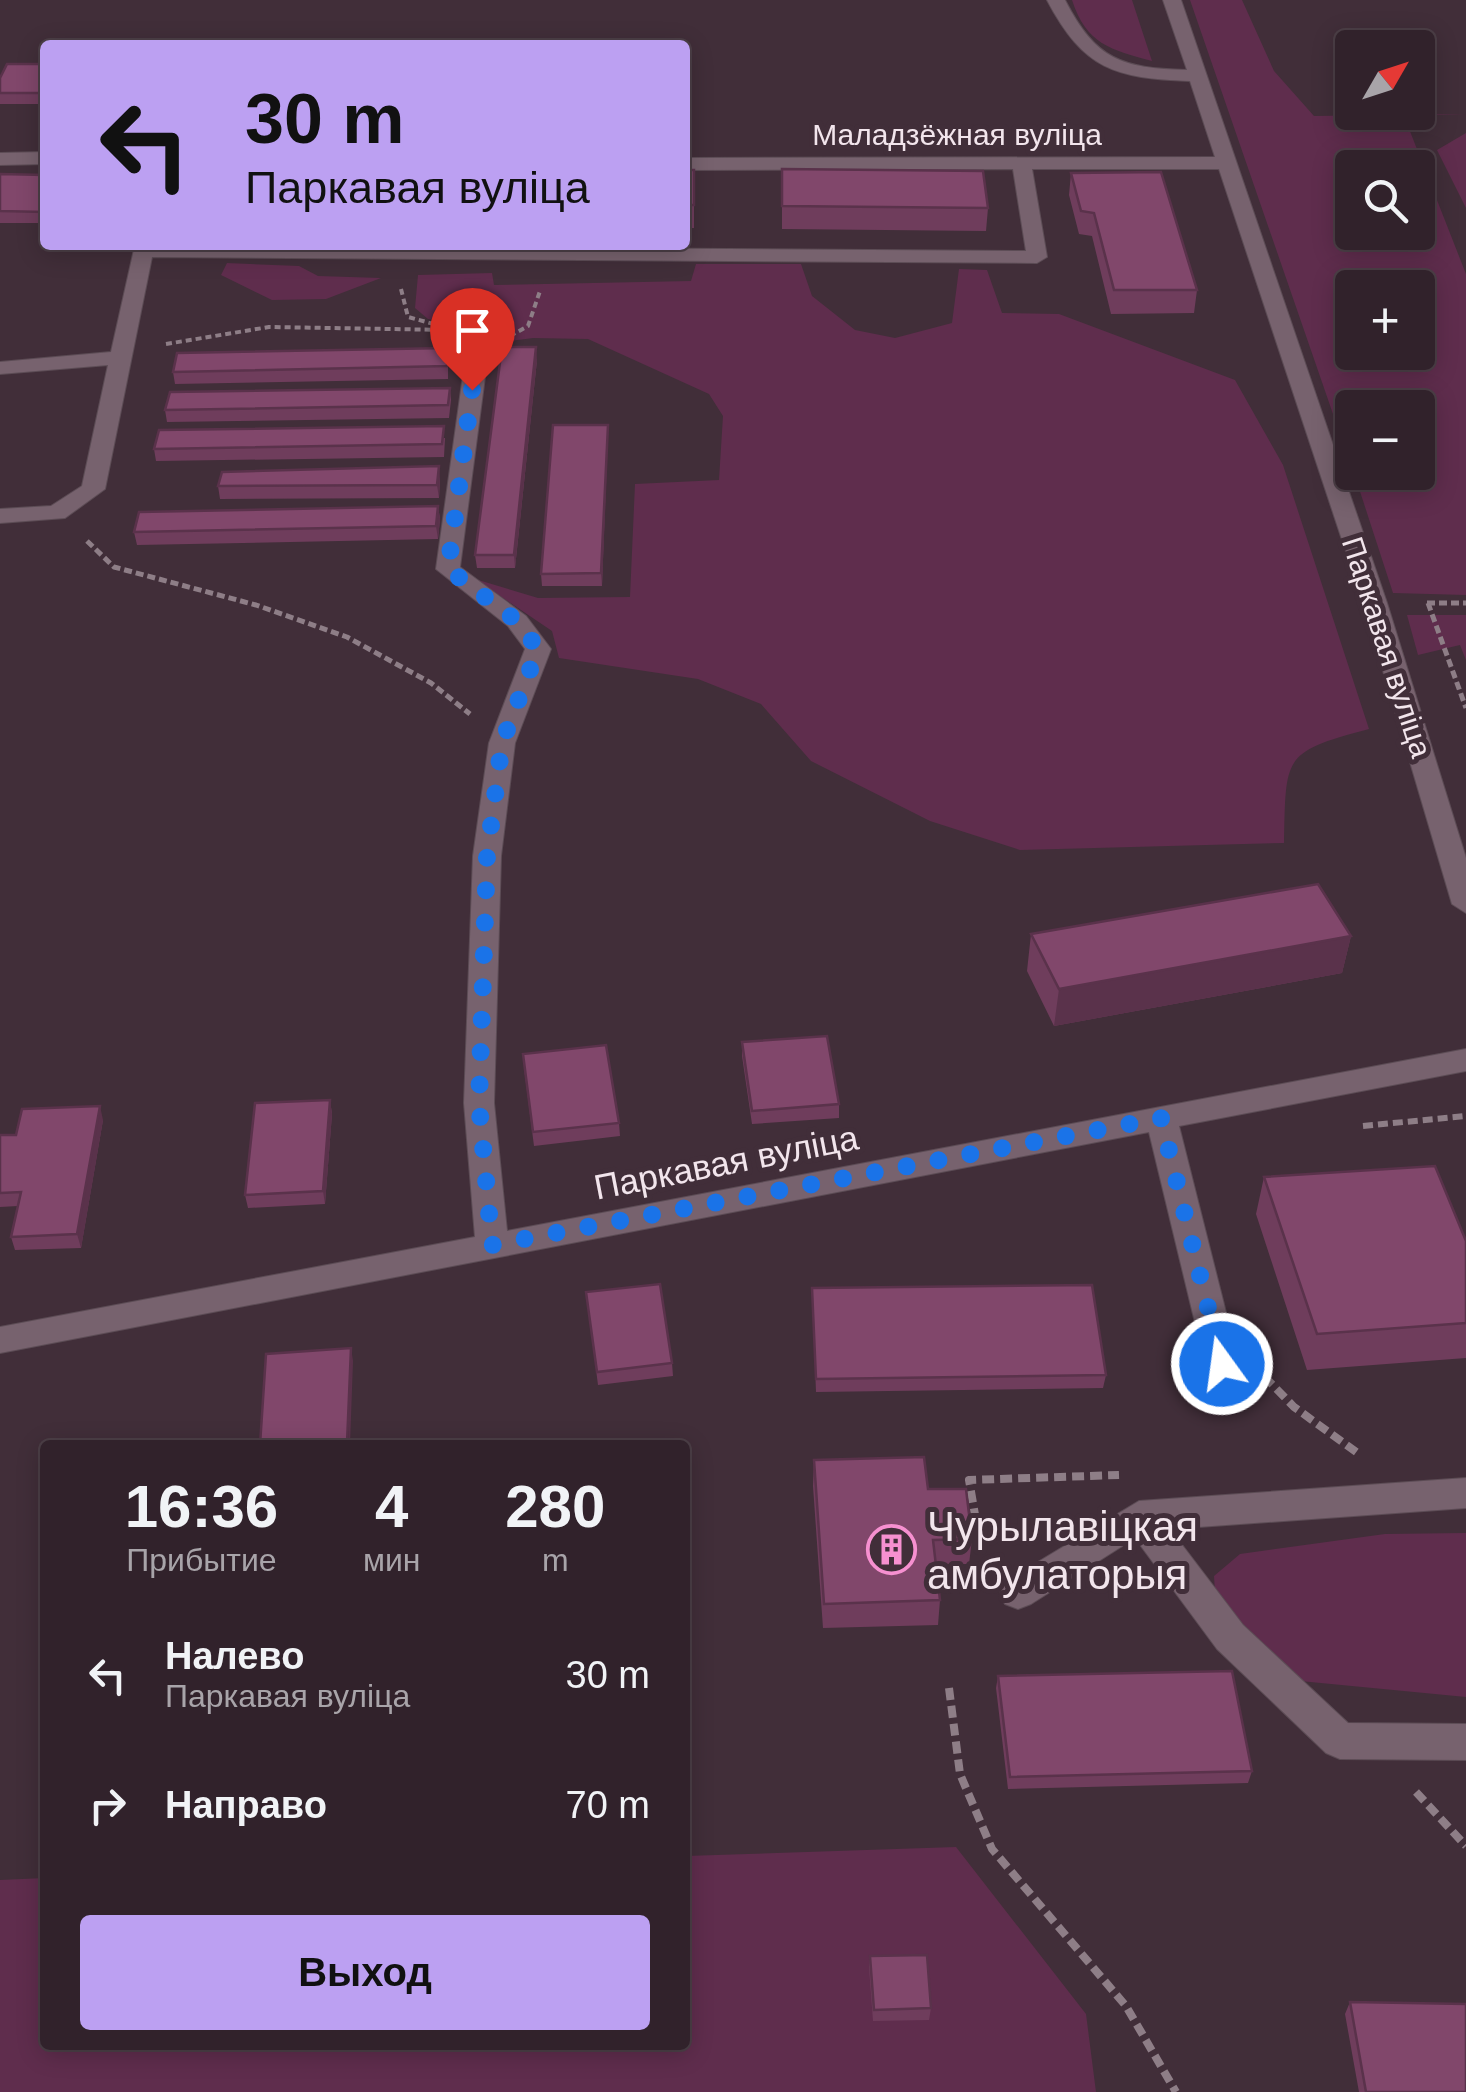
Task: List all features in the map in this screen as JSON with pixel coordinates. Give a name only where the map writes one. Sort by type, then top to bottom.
[{"type":"street","points":[[1056,0],[1074,38],[1121,72],[1200,76]]},
{"type":"street","name":"Паркавая вуліца","points":[[1172,0],[1375,603],[1466,904]]},
{"type":"street","points":[[0,159],[40,158]]},
{"type":"street","name":"Маладзёжная вуліца","points":[[690,164],[1230,163]]},
{"type":"street","points":[[268,250],[1037,257],[1022,165]]},
{"type":"street","points":[[0,516],[57,513],[93,488],[144,250]]},
{"type":"street","points":[[477,354],[448,569],[517,621],[538,649],[502,743],[487,856],[479,1103],[492,1245]]},
{"type":"street","points":[[0,368],[119,358]]},
{"type":"street","name":"Паркавая вуліца","points":[[0,1340],[1466,1060]]},
{"type":"street","points":[[1161,1118],[1222,1364]]},
{"type":"street","points":[[1018,1592],[1138,1516],[1466,1493]]},
{"type":"street","points":[[1138,1516],[1230,1637],[1340,1741],[1466,1742]]},
{"type":"path","points":[[393,252],[408,317],[452,329],[477,354],[528,326],[552,252]]},
{"type":"path","points":[[119,358],[198,334],[347,326],[452,329]]},
{"type":"path","points":[[57,513],[114,567],[336,629],[433,681],[502,743]]},
{"type":"path","points":[[1428,603],[1466,708]]},
{"type":"path","points":[[1355,1127],[1466,1116]]},
{"type":"path","points":[[1262,1374],[1294,1407],[1362,1456]]},
{"type":"path","points":[[949,1688],[960,1774],[992,1848],[1126,2006],[1176,2092]]},
{"type":"shaded area","points":[[1072,0],[1132,0],[1152,61],[1102,43],[1085,27]]},
{"type":"shaded area","points":[[1190,0],[1242,0],[1274,71],[1314,116],[1335,116],[1335,130],[1409,130],[1417,150],[1335,150],[1335,250],[1435,250],[1435,195],[1466,274],[1466,595],[1393,593],[1360,490],[1435,490],[1435,390],[1335,390],[1335,420]]},
{"type":"shaded area","points":[[1466,133],[1466,208],[1437,150]]},
{"type":"shaded area","points":[[227,263],[299,266],[318,276],[381,278],[326,299],[272,300],[221,275]]},
{"type":"shaded area","points":[[696,264],[801,264],[812,296],[855,330],[895,338],[952,323],[959,269],[987,270],[1002,313],[1059,314],[1235,380],[1283,465],[1369,729],[1319,744],[1295,762],[1286,792],[1284,843],[1020,850],[930,821],[811,761],[761,704],[698,679],[559,658],[552,631],[475,579],[538,598],[630,597],[635,484],[719,480],[723,416],[709,394],[588,339],[533,338],[485,344],[449,323],[428,319],[415,308],[418,275],[492,273],[494,285],[691,281]]},
{"type":"shaded area","points":[[1407,615],[1466,615],[1466,660],[1460,645],[1418,655]]},
{"type":"shaded area","points":[[1466,1533],[1466,1697],[1300,1681],[1250,1635],[1215,1592],[1214,1576],[1240,1554],[1385,1534]]},
{"type":"shaded area","points":[[956,1847],[1086,2014],[1096,2092],[0,2092],[0,1880],[40,1878],[40,2050],[690,2050],[690,1856]]},
{"type":"building","points":[[7,64],[40,64],[40,93],[0,93],[0,78]]},
{"type":"building","points":[[782,169],[983,171],[988,208],[782,206]]},
{"type":"building","points":[[690,170],[694,170],[694,205],[690,205]]},
{"type":"building","points":[[1161,172],[1197,290],[1114,290],[1094,213],[1081,211],[1071,173]]},
{"type":"building","points":[[0,174],[40,175],[40,212],[0,211]]},
{"type":"building","points":[[502,347],[536,347],[514,555],[475,555]]},
{"type":"building","points":[[448,348],[447,366],[173,372],[177,353]]},
{"type":"building","points":[[450,388],[448,405],[165,410],[170,392]]},
{"type":"building","points":[[553,425],[608,425],[601,573],[541,574]]},
{"type":"building","points":[[444,426],[442,444],[154,449],[159,430]]},
{"type":"building","points":[[439,466],[437,485],[218,486],[222,472]]},
{"type":"building","points":[[438,506],[436,526],[134,532],[139,512]]},
{"type":"building","points":[[1318,884],[1351,936],[1059,989],[1031,934]]},
{"type":"building","points":[[827,1036],[839,1104],[752,1111],[742,1042]]},
{"type":"building","points":[[606,1045],[619,1123],[533,1132],[523,1054]]},
{"type":"building","points":[[330,1100],[323,1191],[245,1195],[255,1103]]},
{"type":"building","points":[[100,1106],[77,1234],[11,1237],[21,1192],[0,1193],[0,1135],[16,1135],[22,1109]]},
{"type":"building","points":[[1435,1166],[1466,1241],[1466,1323],[1317,1334],[1264,1177]]},
{"type":"building","points":[[660,1284],[672,1363],[597,1372],[586,1292]]},
{"type":"building","points":[[1092,1285],[1106,1375],[816,1379],[812,1288]]},
{"type":"building","points":[[351,1348],[347,1440],[260,1440],[266,1354]]},
{"type":"building","name":"Чурылавіцкая амбулаторыя","points":[[924,1457],[928,1489],[966,1489],[972,1539],[933,1540],[940,1600],[824,1604],[814,1460]]},
{"type":"building","points":[[1232,1671],[1252,1771],[1010,1777],[998,1676]]},
{"type":"building","points":[[927,1955],[931,2008],[874,2010],[870,1956]]},
{"type":"building","points":[[1350,2002],[1466,2004],[1466,2092],[1366,2092]]},
{"type":"place","name":"Чурылавіцкая амбулаторыя","points":[[892,1550]]},
{"type":"route","points":[[472,390],[448,569],[517,621],[538,649],[502,743],[487,856],[479,1103],[492,1245],[1161,1118],[1222,1364]]}]
